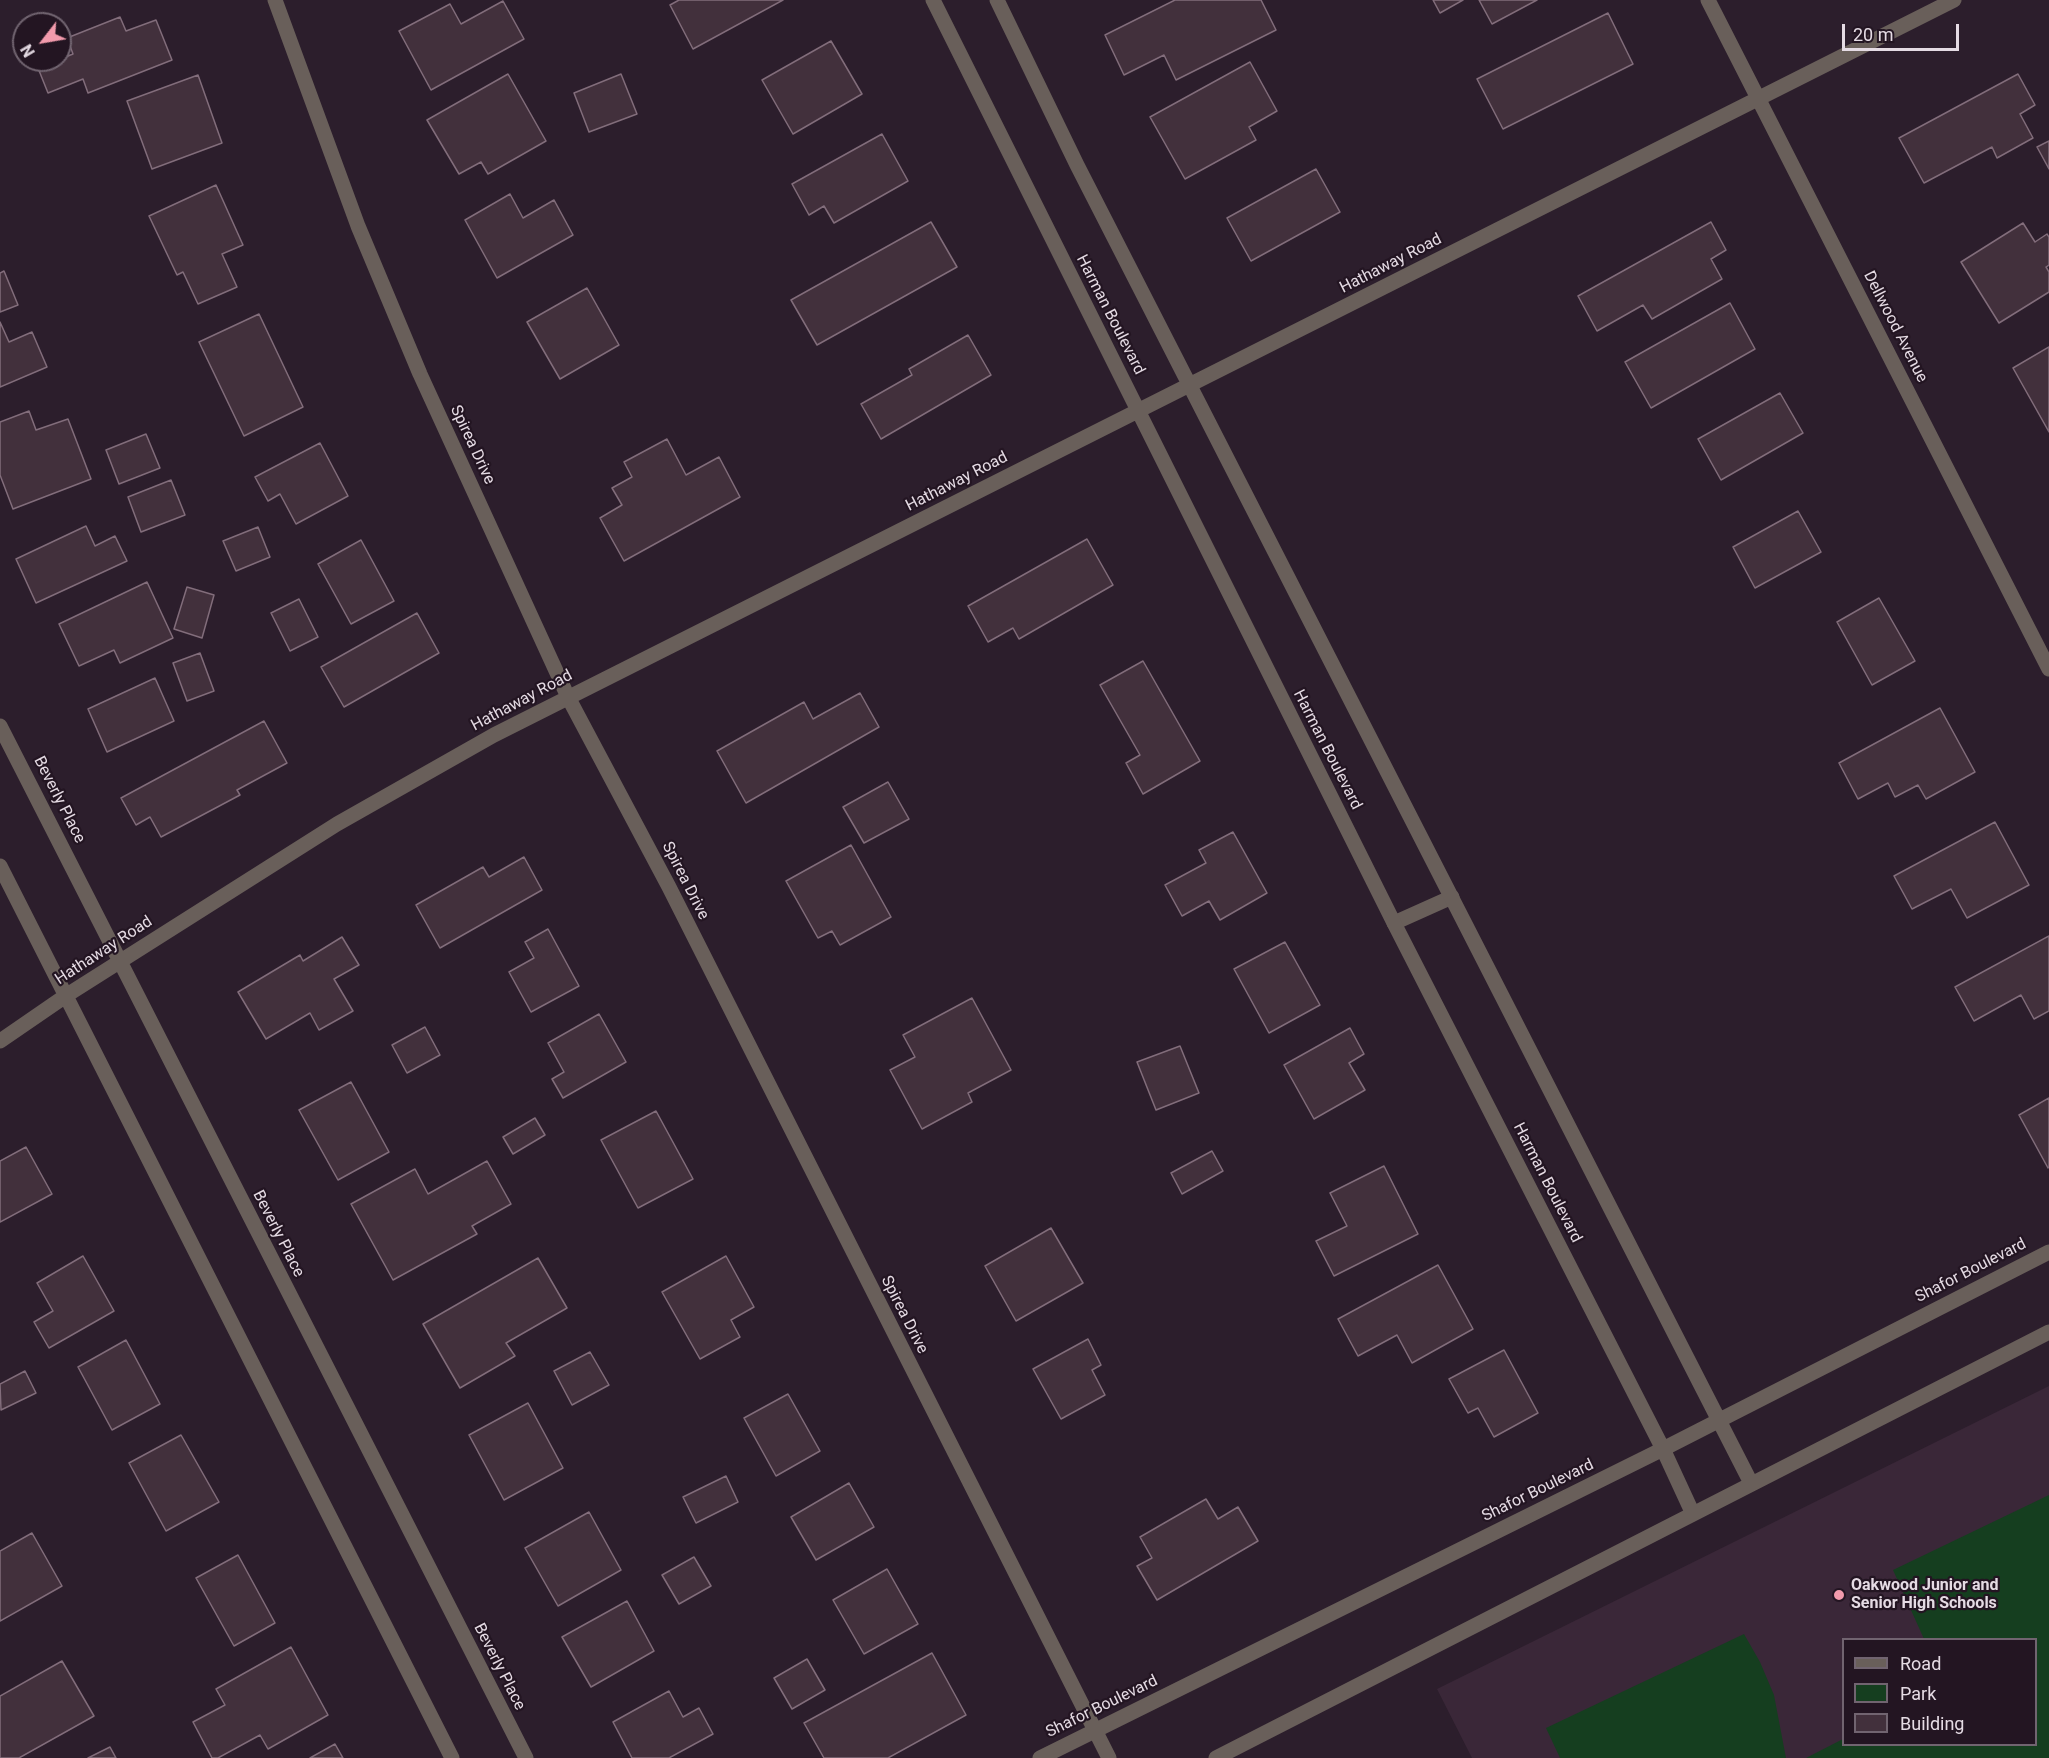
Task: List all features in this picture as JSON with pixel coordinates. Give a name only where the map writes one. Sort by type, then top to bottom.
[{"type":"street","name":"Spirea Drive","points":[[275,0],[350,205],[416,363],[568,697],[669,887],[1109,1758]]},
{"type":"street","name":"Harman Boulevard","points":[[933,0],[1394,923],[1663,1449],[1693,1514]]},
{"type":"street","points":[[997,0],[1077,165],[1751,1483]]},
{"type":"street","name":"Dellwood Avenue","points":[[1708,0],[2049,669]]},
{"type":"street","name":"Hathaway Road","points":[[0,1041],[67,995],[337,824],[494,735],[1954,0]]},
{"type":"street","name":"Beverly Place","points":[[0,726],[122,960],[266,1252],[526,1758]]},
{"type":"street","points":[[0,866],[452,1758]]},
{"type":"street","points":[[1394,923],[1452,897]]},
{"type":"street","name":"Shafor Boulevard","points":[[1040,1758],[1720,1421],[2049,1252]]},
{"type":"street","points":[[1216,1758],[2049,1332]]},
{"type":"shaded area","name":"Oakwood Junior and Senior High Schools","points":[[2049,1386],[2049,1758],[1472,1758],[1437,1689]]},
{"type":"green space","points":[[2049,1495],[2049,1758],[1806,1758],[1842,1740],[1842,1746],[2037,1746],[2037,1638],[1924,1638],[1893,1570]]},
{"type":"green space","points":[[1744,1634],[1760,1662],[1774,1695],[1786,1758],[1560,1758],[1546,1728]]},
{"type":"building","points":[[679,0],[783,0],[693,49],[670,5]]},
{"type":"building","points":[[1175,0],[1261,0],[1276,30],[1176,80],[1164,55],[1124,75],[1105,35]]},
{"type":"building","points":[[1433,0],[1463,0],[1440,13]]},
{"type":"building","points":[[1479,0],[1537,0],[1492,24]]},
{"type":"building","points":[[503,1],[524,39],[431,90],[399,31],[450,4],[461,24]]},
{"type":"building","points":[[1608,13],[1633,64],[1503,129],[1477,79]]},
{"type":"building","points":[[120,17],[126,31],[156,20],[172,60],[88,93],[83,79],[48,93],[40,72],[72,72],[72,36]]},
{"type":"building","points":[[831,41],[862,94],[793,134],[762,80]]},
{"type":"building","points":[[1250,62],[1277,111],[1249,127],[1256,140],[1185,179],[1150,117]]},
{"type":"building","points":[[508,74],[546,141],[488,174],[481,162],[459,174],[427,120]]},
{"type":"building","points":[[621,74],[637,114],[589,132],[574,93]]},
{"type":"building","points":[[2018,74],[2035,105],[2020,114],[2033,138],[1997,158],[1992,147],[1924,183],[1899,138]]},
{"type":"building","points":[[198,75],[222,143],[152,169],[127,101]]},
{"type":"building","points":[[882,134],[908,181],[834,223],[824,206],[809,215],[792,184]]},
{"type":"building","points":[[2049,141],[2049,169],[2037,147]]},
{"type":"building","points":[[1316,169],[1340,212],[1251,261],[1227,218]]},
{"type":"building","points":[[216,185],[243,245],[222,254],[237,287],[198,304],[183,272],[177,275],[149,216]]},
{"type":"building","points":[[510,194],[523,218],[554,200],[573,235],[497,278],[465,220]]},
{"type":"building","points":[[931,222],[957,267],[817,345],[791,300]]},
{"type":"building","points":[[1711,222],[1726,250],[1711,259],[1722,279],[1652,319],[1643,305],[1597,331],[1578,296]]},
{"type":"building","points":[[2023,223],[2035,242],[2047,234],[2049,237],[2049,265],[2046,267],[2049,272],[2049,292],[1999,323],[1961,262]]},
{"type":"building","points":[[4,271],[18,305],[0,312],[0,273]]},
{"type":"building","points":[[587,288],[619,345],[560,379],[527,322]]},
{"type":"building","points":[[1730,303],[1755,349],[1651,408],[1625,362]]},
{"type":"building","points":[[259,314],[303,407],[244,436],[199,342]]},
{"type":"building","points":[[0,322],[9,342],[32,332],[47,367],[0,387]]},
{"type":"building","points":[[968,335],[991,375],[881,439],[861,404],[912,375],[909,369]]},
{"type":"building","points":[[2049,347],[2049,432],[2013,368]]},
{"type":"building","points":[[1780,393],[1803,433],[1721,480],[1698,439]]},
{"type":"building","points":[[29,411],[36,430],[68,419],[91,479],[13,509],[0,475],[0,422]]},
{"type":"building","points":[[146,434],[160,468],[119,484],[106,450]]},
{"type":"building","points":[[667,439],[686,475],[719,457],[740,497],[624,561],[600,518],[622,505],[612,488],[632,477],[624,462]]},
{"type":"building","points":[[320,443],[348,496],[296,524],[280,494],[268,501],[255,477]]},
{"type":"building","points":[[171,480],[185,515],[141,532],[128,497]]},
{"type":"building","points":[[1798,511],[1821,552],[1755,588],[1733,547]]},
{"type":"building","points":[[86,526],[95,546],[115,536],[127,561],[36,603],[16,559]]},
{"type":"building","points":[[258,527],[270,557],[236,571],[223,541]]},
{"type":"building","points":[[1087,539],[1113,585],[1019,639],[1013,628],[988,642],[968,606]]},
{"type":"building","points":[[361,540],[394,601],[351,624],[318,564]]},
{"type":"building","points":[[147,582],[173,638],[120,663],[114,650],[79,666],[59,624]]},
{"type":"building","points":[[187,587],[214,595],[202,638],[174,629]]},
{"type":"building","points":[[1879,598],[1915,661],[1872,685],[1837,622]]},
{"type":"building","points":[[299,599],[318,637],[290,651],[271,613]]},
{"type":"building","points":[[417,613],[439,653],[344,707],[321,667]]},
{"type":"building","points":[[200,653],[214,691],[187,701],[173,663]]},
{"type":"building","points":[[1143,661],[1200,761],[1143,794],[1126,763],[1140,755],[1100,685]]},
{"type":"building","points":[[155,678],[174,721],[107,752],[88,709]]},
{"type":"building","points":[[860,693],[879,727],[746,803],[717,751],[804,702],[813,719]]},
{"type":"building","points":[[1940,708],[1975,772],[1926,799],[1918,785],[1895,797],[1888,783],[1858,799],[1839,763]]},
{"type":"building","points":[[264,721],[287,763],[237,790],[240,795],[161,837],[150,817],[136,825],[121,798]]},
{"type":"building","points":[[888,782],[909,819],[864,843],[843,807]]},
{"type":"building","points":[[1995,822],[2029,885],[1967,918],[1951,889],[1912,909],[1894,876]]},
{"type":"building","points":[[1233,832],[1267,893],[1220,920],[1209,901],[1182,916],[1165,885],[1206,863],[1199,850]]},
{"type":"building","points":[[851,845],[891,917],[840,945],[832,931],[818,938],[786,881]]},
{"type":"building","points":[[524,857],[542,890],[440,948],[416,905],[483,867],[489,877]]},
{"type":"building","points":[[548,929],[579,986],[531,1012],[509,972],[534,958],[525,942]]},
{"type":"building","points":[[2049,936],[2049,1011],[2034,1019],[2021,995],[1974,1021],[1955,987]]},
{"type":"building","points":[[342,937],[359,965],[334,979],[353,1011],[319,1030],[310,1013],[266,1039],[238,992],[300,955],[303,961]]},
{"type":"building","points":[[1285,942],[1320,1005],[1269,1033],[1234,969]]},
{"type":"building","points":[[972,998],[1011,1070],[968,1093],[972,1102],[922,1129],[890,1070],[915,1057],[903,1035]]},
{"type":"building","points":[[599,1014],[626,1062],[563,1098],[552,1079],[564,1072],[548,1043]]},
{"type":"building","points":[[425,1027],[440,1055],[407,1073],[392,1045]]},
{"type":"building","points":[[1350,1028],[1364,1054],[1349,1063],[1365,1090],[1314,1119],[1284,1065]]},
{"type":"building","points":[[1180,1046],[1199,1093],[1156,1110],[1137,1062]]},
{"type":"building","points":[[351,1082],[389,1152],[338,1180],[299,1110]]},
{"type":"building","points":[[2049,1098],[2049,1167],[2048,1168],[2019,1115]]},
{"type":"building","points":[[656,1111],[693,1179],[638,1208],[601,1140]]},
{"type":"building","points":[[535,1118],[545,1135],[513,1154],[503,1137]]},
{"type":"building","points":[[26,1147],[52,1194],[0,1222],[0,1161]]},
{"type":"building","points":[[1212,1151],[1223,1171],[1182,1194],[1171,1173]]},
{"type":"building","points":[[487,1161],[511,1204],[472,1226],[477,1234],[393,1280],[351,1204],[415,1169],[428,1194]]},
{"type":"building","points":[[1384,1166],[1418,1234],[1334,1276],[1316,1241],[1347,1226],[1330,1193]]},
{"type":"building","points":[[1051,1228],[1083,1283],[1016,1321],[985,1266]]},
{"type":"building","points":[[83,1256],[114,1311],[49,1348],[34,1322],[53,1311],[37,1283]]},
{"type":"building","points":[[726,1256],[754,1307],[731,1320],[740,1337],[700,1359],[662,1292]]},
{"type":"building","points":[[538,1258],[567,1308],[506,1343],[515,1356],[460,1388],[423,1324]]},
{"type":"building","points":[[1438,1265],[1473,1329],[1412,1363],[1397,1335],[1358,1356],[1338,1319]]},
{"type":"building","points":[[1088,1339],[1101,1365],[1092,1370],[1105,1395],[1061,1419],[1033,1369]]},
{"type":"building","points":[[126,1340],[160,1404],[112,1430],[78,1367]]},
{"type":"building","points":[[1504,1350],[1538,1413],[1494,1437],[1478,1408],[1468,1413],[1449,1379]]},
{"type":"building","points":[[590,1352],[609,1385],[572,1405],[554,1371]]},
{"type":"building","points":[[25,1371],[36,1393],[1,1410],[0,1384]]},
{"type":"building","points":[[788,1394],[820,1451],[776,1476],[744,1418]]},
{"type":"building","points":[[528,1403],[563,1468],[504,1500],[469,1435]]},
{"type":"building","points":[[181,1435],[219,1502],[166,1531],[129,1463]]},
{"type":"building","points":[[726,1476],[738,1502],[696,1523],[683,1497]]},
{"type":"building","points":[[849,1483],[874,1527],[816,1560],[791,1517]]},
{"type":"building","points":[[1206,1499],[1218,1519],[1238,1507],[1258,1541],[1157,1600],[1137,1566],[1152,1558],[1140,1537]]},
{"type":"building","points":[[589,1512],[621,1570],[558,1606],[525,1548]]},
{"type":"building","points":[[32,1533],[62,1586],[0,1621],[0,1551]]},
{"type":"building","points":[[238,1555],[275,1623],[234,1646],[196,1578]]},
{"type":"building","points":[[694,1557],[711,1586],[679,1604],[662,1575]]},
{"type":"building","points":[[887,1569],[918,1624],[864,1654],[833,1600]]},
{"type":"building","points":[[627,1601],[654,1651],[591,1687],[562,1637]]},
{"type":"building","points":[[291,1647],[328,1715],[268,1749],[260,1735],[218,1758],[212,1758],[193,1722],[225,1705],[216,1689]]},
{"type":"building","points":[[932,1653],[966,1715],[888,1758],[824,1758],[804,1723]]},
{"type":"building","points":[[807,1659],[825,1690],[792,1709],[774,1678]]},
{"type":"building","points":[[62,1661],[94,1716],[19,1758],[0,1758],[0,1696]]},
{"type":"building","points":[[669,1691],[683,1717],[699,1708],[713,1734],[669,1758],[632,1758],[613,1722]]},
{"type":"building","points":[[335,1744],[343,1758],[310,1758]]},
{"type":"building","points":[[110,1747],[116,1758],[88,1758]]},
{"type":"place","name":"Oakwood Junior and Senior High Schools","points":[[1839,1595]]}]
